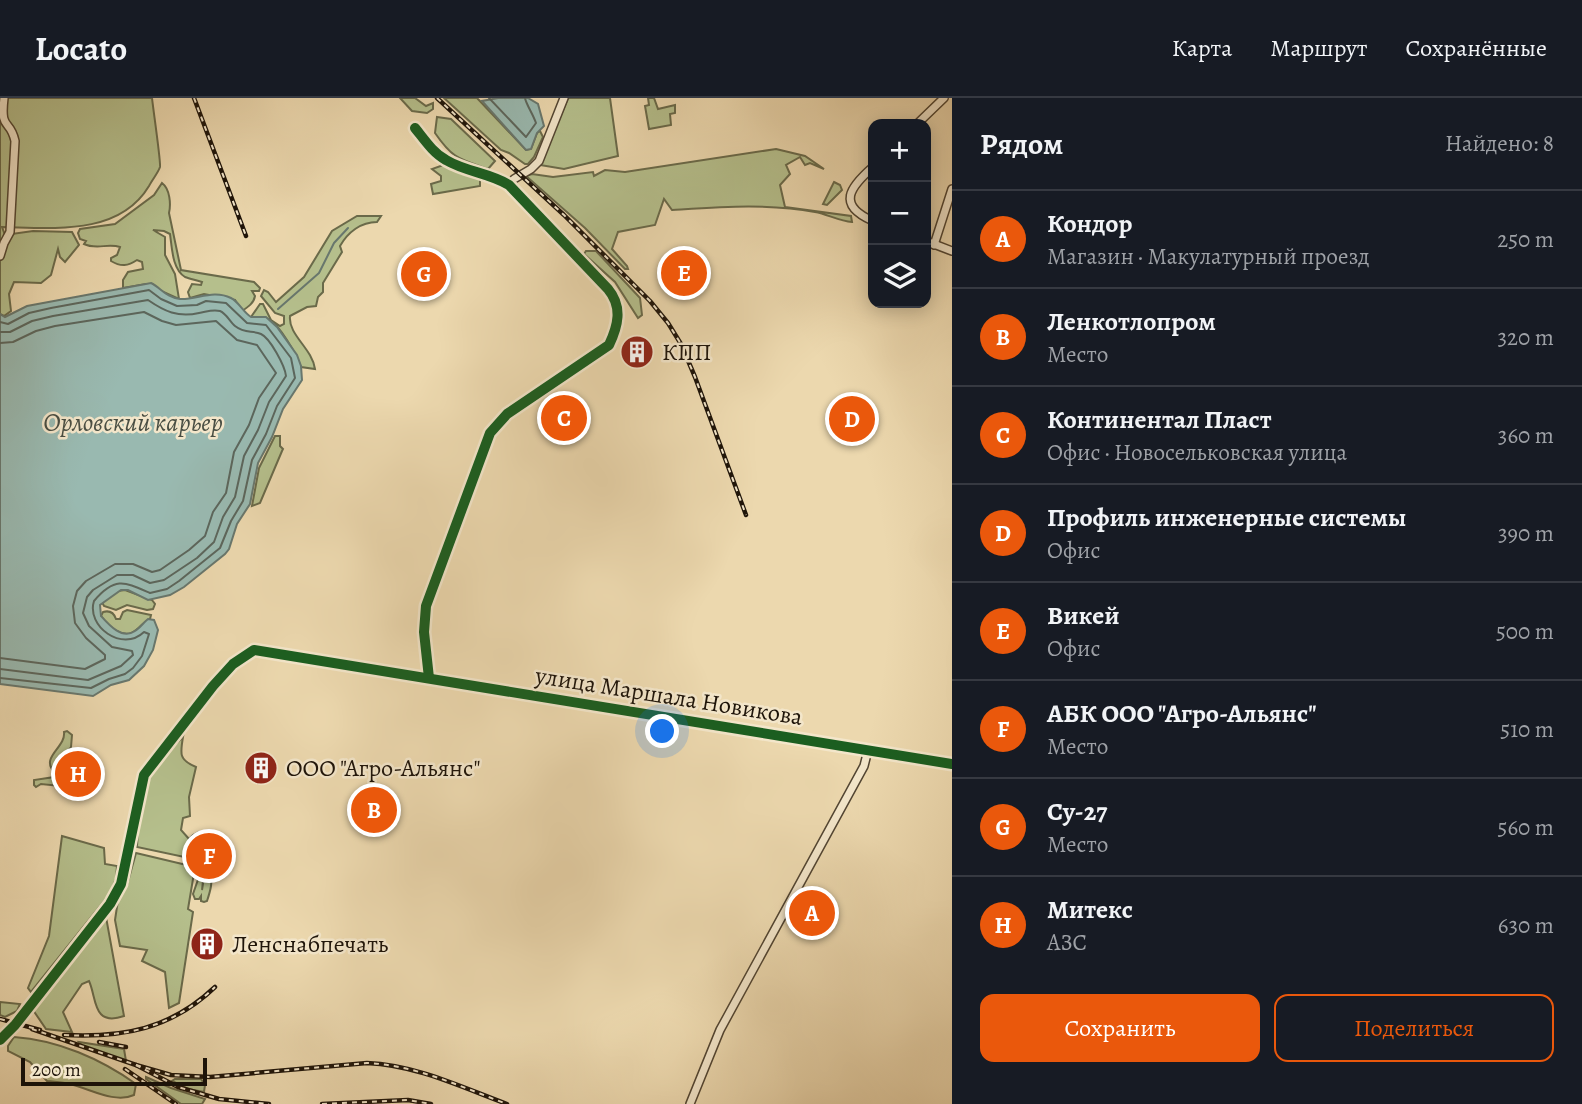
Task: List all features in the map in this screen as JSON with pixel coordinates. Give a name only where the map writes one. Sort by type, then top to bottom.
[{"type":"street","points":[[0,256],[10,232],[15,141],[1,116],[4,98]]},
{"type":"street","points":[[514,179],[531,169],[539,160],[564,98]]},
{"type":"street","points":[[922,119],[944,98]]},
{"type":"street","points":[[415,128],[443,158],[497,177],[509,185],[608,289],[616,302],[616,327],[609,345],[507,414],[490,433],[426,606],[424,632],[429,678]]},
{"type":"street","points":[[868,172],[851,191],[851,204],[861,216],[868,219]]},
{"type":"street","points":[[934,245],[952,189]]},
{"type":"street","points":[[931,244],[952,251]]},
{"type":"street","name":"улица Маршала Новикова","points":[[0,1040],[110,904],[121,884],[144,775],[233,663],[254,650],[952,764]]},
{"type":"street","points":[[690,1104],[720,1030],[864,766],[868,750]]},
{"type":"green space","points":[[0,98],[152,98],[160,163],[149,186],[136,202],[121,214],[83,226],[2,227],[5,235],[33,231],[72,232],[79,245],[65,262],[58,249],[51,275],[41,283],[14,282],[9,294],[11,311],[4,316],[0,314]]},
{"type":"green space","points":[[400,98],[415,98],[426,106],[433,103],[433,109],[427,113],[412,111]]},
{"type":"green space","points":[[444,98],[477,98],[526,150],[531,149],[540,131],[543,137],[534,157],[525,164],[501,150]]},
{"type":"green space","points":[[568,98],[610,98],[618,156],[564,169],[540,165]]},
{"type":"green space","points":[[648,98],[654,98],[658,109],[675,105],[675,113],[670,114],[671,125],[649,129],[645,106],[649,105]]},
{"type":"green space","points":[[437,117],[451,119],[495,161],[488,169],[463,160],[447,148],[435,133]]},
{"type":"green space","points":[[776,149],[805,156],[824,169],[810,163],[805,165],[800,157],[786,165],[790,174],[780,185],[785,207],[851,216],[852,222],[815,212],[779,207],[672,210],[664,199],[655,225],[618,232],[612,249],[627,266],[628,269],[625,269],[585,228],[526,176],[532,174],[553,177],[593,172],[594,176],[605,170],[625,172]]},
{"type":"green space","points":[[446,164],[480,176],[480,186],[433,194],[431,184],[441,181],[441,176],[432,169]]},
{"type":"green space","points":[[834,182],[840,185],[842,190],[827,205],[823,204]]},
{"type":"green space","points":[[162,183],[169,197],[169,213],[181,270],[254,282],[260,288],[259,291],[252,291],[255,296],[253,301],[242,311],[235,300],[204,294],[190,298],[188,292],[192,284],[201,285],[202,282],[185,277],[177,269],[170,234],[164,231],[153,230],[165,237],[165,255],[175,274],[179,299],[146,284],[123,288],[123,280],[128,272],[143,269],[142,262],[137,260],[127,265],[118,264],[111,261],[111,258],[117,255],[120,247],[88,246],[84,244],[86,241],[80,239],[80,229],[115,224],[154,195]]},
{"type":"green space","points":[[357,216],[381,216],[377,222],[351,232],[343,241],[340,246],[342,252],[323,283],[323,292],[318,297],[316,306],[307,307],[290,316],[290,323],[310,355],[315,369],[301,367],[287,340],[273,322],[251,317],[260,304],[263,304],[271,320],[280,326],[284,324],[284,316],[275,313],[261,296],[264,290],[276,302],[304,277],[332,231]]},
{"type":"green space","points":[[586,251],[596,251],[640,298],[642,315],[638,318],[615,282],[584,254]]},
{"type":"green space","points":[[275,436],[280,436],[280,446],[283,449],[260,503],[252,506],[259,468]]},
{"type":"green space","points":[[125,590],[152,600],[155,604],[153,609],[127,605],[116,610],[104,606],[102,602],[118,591]]},
{"type":"green space","points":[[127,610],[151,615],[150,619],[126,634],[112,628],[101,616],[108,611],[116,619],[120,619]]},
{"type":"green space","points":[[67,731],[72,735],[71,747],[64,756],[60,786],[41,784],[36,787],[34,780],[54,777],[51,757]]},
{"type":"green space","points":[[183,737],[182,756],[186,762],[196,767],[189,797],[190,816],[183,818],[181,830],[189,839],[199,832],[204,835],[202,853],[189,858],[137,847],[141,808],[149,780],[159,762]]},
{"type":"green space","points":[[62,836],[104,848],[105,864],[117,866],[116,879],[109,895],[31,992],[28,988],[49,936]]},
{"type":"green space","points":[[136,853],[195,867],[188,909],[193,912],[179,1003],[169,1008],[165,972],[142,961],[147,950],[120,946],[115,920],[118,900],[127,885]]},
{"type":"green space","points":[[201,871],[204,872],[202,890],[205,871],[209,871],[211,878],[207,901],[204,902],[201,901],[201,896],[195,899],[193,894]]},
{"type":"green space","points":[[106,917],[124,1016],[106,1018],[101,1014],[89,981],[82,984],[63,1012],[72,1032],[46,1029],[33,1010]]},
{"type":"green space","points":[[0,1002],[20,1004],[17,1011],[5,1017],[0,1015]]},
{"type":"green space","points":[[14,1037],[47,1042],[94,1059],[136,1084],[134,1095],[110,1097],[66,1083],[47,1081],[30,1062],[8,1051]]},
{"type":"green space","points":[[79,1042],[124,1049],[126,1061],[82,1046]]},
{"type":"green space","points":[[146,1077],[205,1099],[202,1104],[181,1104]]},
{"type":"green space","points":[[201,1079],[205,1085],[204,1092],[188,1089],[172,1081]]},
{"type":"water","points":[[528,98],[538,104],[544,126],[537,133],[531,149],[526,150],[482,101]]},
{"type":"water","name":"Орловский карьер","points":[[151,283],[175,298],[218,294],[234,300],[251,317],[266,317],[277,327],[297,355],[302,380],[283,409],[258,463],[250,504],[237,524],[225,554],[170,595],[148,600],[128,590],[121,590],[100,605],[101,616],[121,633],[130,633],[148,619],[154,620],[158,630],[153,650],[144,666],[129,680],[111,685],[93,696],[0,684],[0,314],[5,317],[27,306]]},
{"type":"waterway","points":[[278,309],[319,273],[334,243],[348,228]]},
{"type":"railway","points":[[194,98],[246,236]]},
{"type":"railway","points":[[437,98],[564,215],[650,301],[668,323],[681,344],[695,377],[746,515]]},
{"type":"railway","points":[[64,1035],[106,1035],[145,1028],[181,1013],[215,987]]},
{"type":"railway","points":[[0,1019],[40,1030]]},
{"type":"railway","points":[[32,1029],[136,1065],[178,1087],[219,1099],[269,1104]]},
{"type":"railway","points":[[99,1042],[126,1047]]},
{"type":"railway","points":[[136,1065],[171,1075],[210,1077],[367,1063],[403,1068],[438,1078],[507,1104]]},
{"type":"railway","points":[[125,1069],[176,1104]]},
{"type":"railway","points":[[322,1104],[408,1100],[431,1104]]},
{"type":"cycle path","points":[[415,128],[441,157],[509,185],[608,289],[616,303],[618,317],[609,345],[507,414],[490,433],[426,606],[424,632],[429,678]]},
{"type":"cycle path","points":[[0,1040],[15,1025],[110,904],[121,884],[144,775],[213,686],[233,664],[254,650],[952,764]]},
{"type":"place","name":"Викей","points":[[684,273]]},
{"type":"place","name":"Су-27","points":[[424,274]]},
{"type":"place","name":"КПП","points":[[637,352]]},
{"type":"place","name":"Континентал Пласт","points":[[564,418]]},
{"type":"place","name":"Профиль инженерные системы","points":[[852,419]]},
{"type":"place","name":"ООО \"Агро-Альянс\"","points":[[261,768]]},
{"type":"place","name":"Митекс","points":[[78,774]]},
{"type":"place","name":"Ленкотлопром","points":[[374,810]]},
{"type":"place","name":"АБК ООО \"Агро-Альянс\"","points":[[209,856]]},
{"type":"place","name":"Кондор","points":[[812,913]]},
{"type":"place","name":"Ленснабпечать","points":[[207,944]]}]
